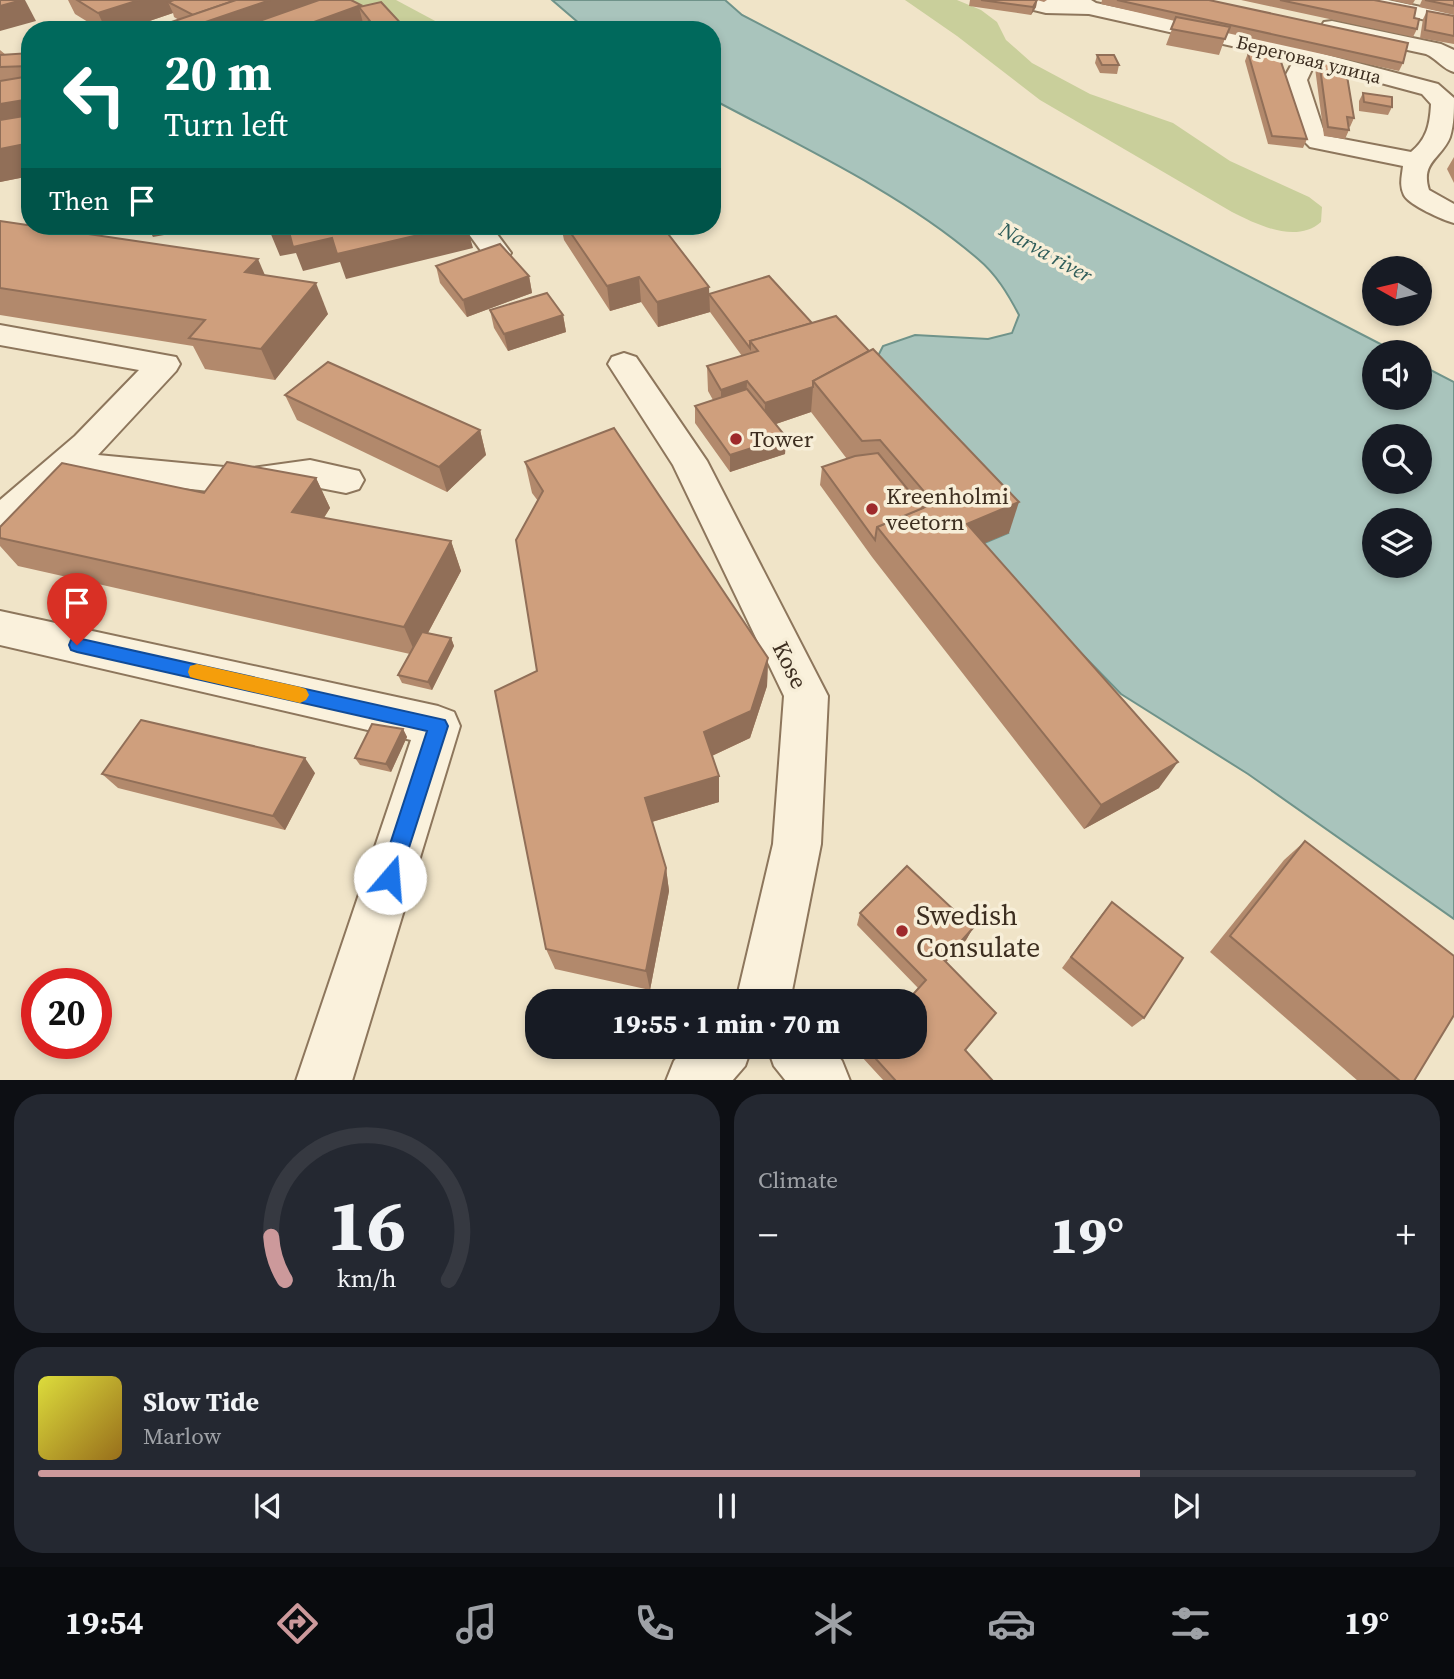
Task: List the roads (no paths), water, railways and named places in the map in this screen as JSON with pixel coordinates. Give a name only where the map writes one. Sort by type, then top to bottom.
[{"type":"street","name":"Береговая улица","points":[[1016,0],[1046,7],[1084,4],[1307,57],[1442,99]]},
{"type":"street","points":[[1359,0],[1454,20]]},
{"type":"street","points":[[1307,57],[1295,79],[1312,135],[1319,142],[1416,161],[1426,154],[1442,133],[1442,99],[1454,67],[1446,55],[1417,44],[1310,23]]},
{"type":"street","points":[[1416,161],[1413,184],[1417,194],[1454,215]]},
{"type":"street","points":[[484,235],[497,253]]},
{"type":"street","points":[[0,335],[164,364],[87,445],[0,522]]},
{"type":"street","name":"Kose","points":[[624,364],[689,461],[806,696],[797,844],[766,989]]},
{"type":"street","points":[[60,470],[110,467],[245,482],[310,473],[346,480]]},
{"type":"street","points":[[0,628],[438,726],[324,1080]]},
{"type":"street","points":[[694,1080],[713,1059]]},
{"type":"street","points":[[805,1059],[822,1080]]},
{"type":"water","name":"Narva river","points":[[552,0],[725,0],[742,15],[1373,340],[1362,340],[1362,410],[1432,410],[1432,371],[1454,382],[1454,919],[1248,774],[1121,694],[977,546],[1008,533],[876,360],[883,346],[915,335],[988,339],[1012,333],[1019,315],[1001,285],[984,265],[949,235],[884,192],[721,104],[721,21],[576,21]]},
{"type":"place","name":"Tower","points":[[736,439]]},
{"type":"place","name":"Kreenholmi veetorn","points":[[872,509]]},
{"type":"place","name":"Swedish Consulate","points":[[902,931]]}]
